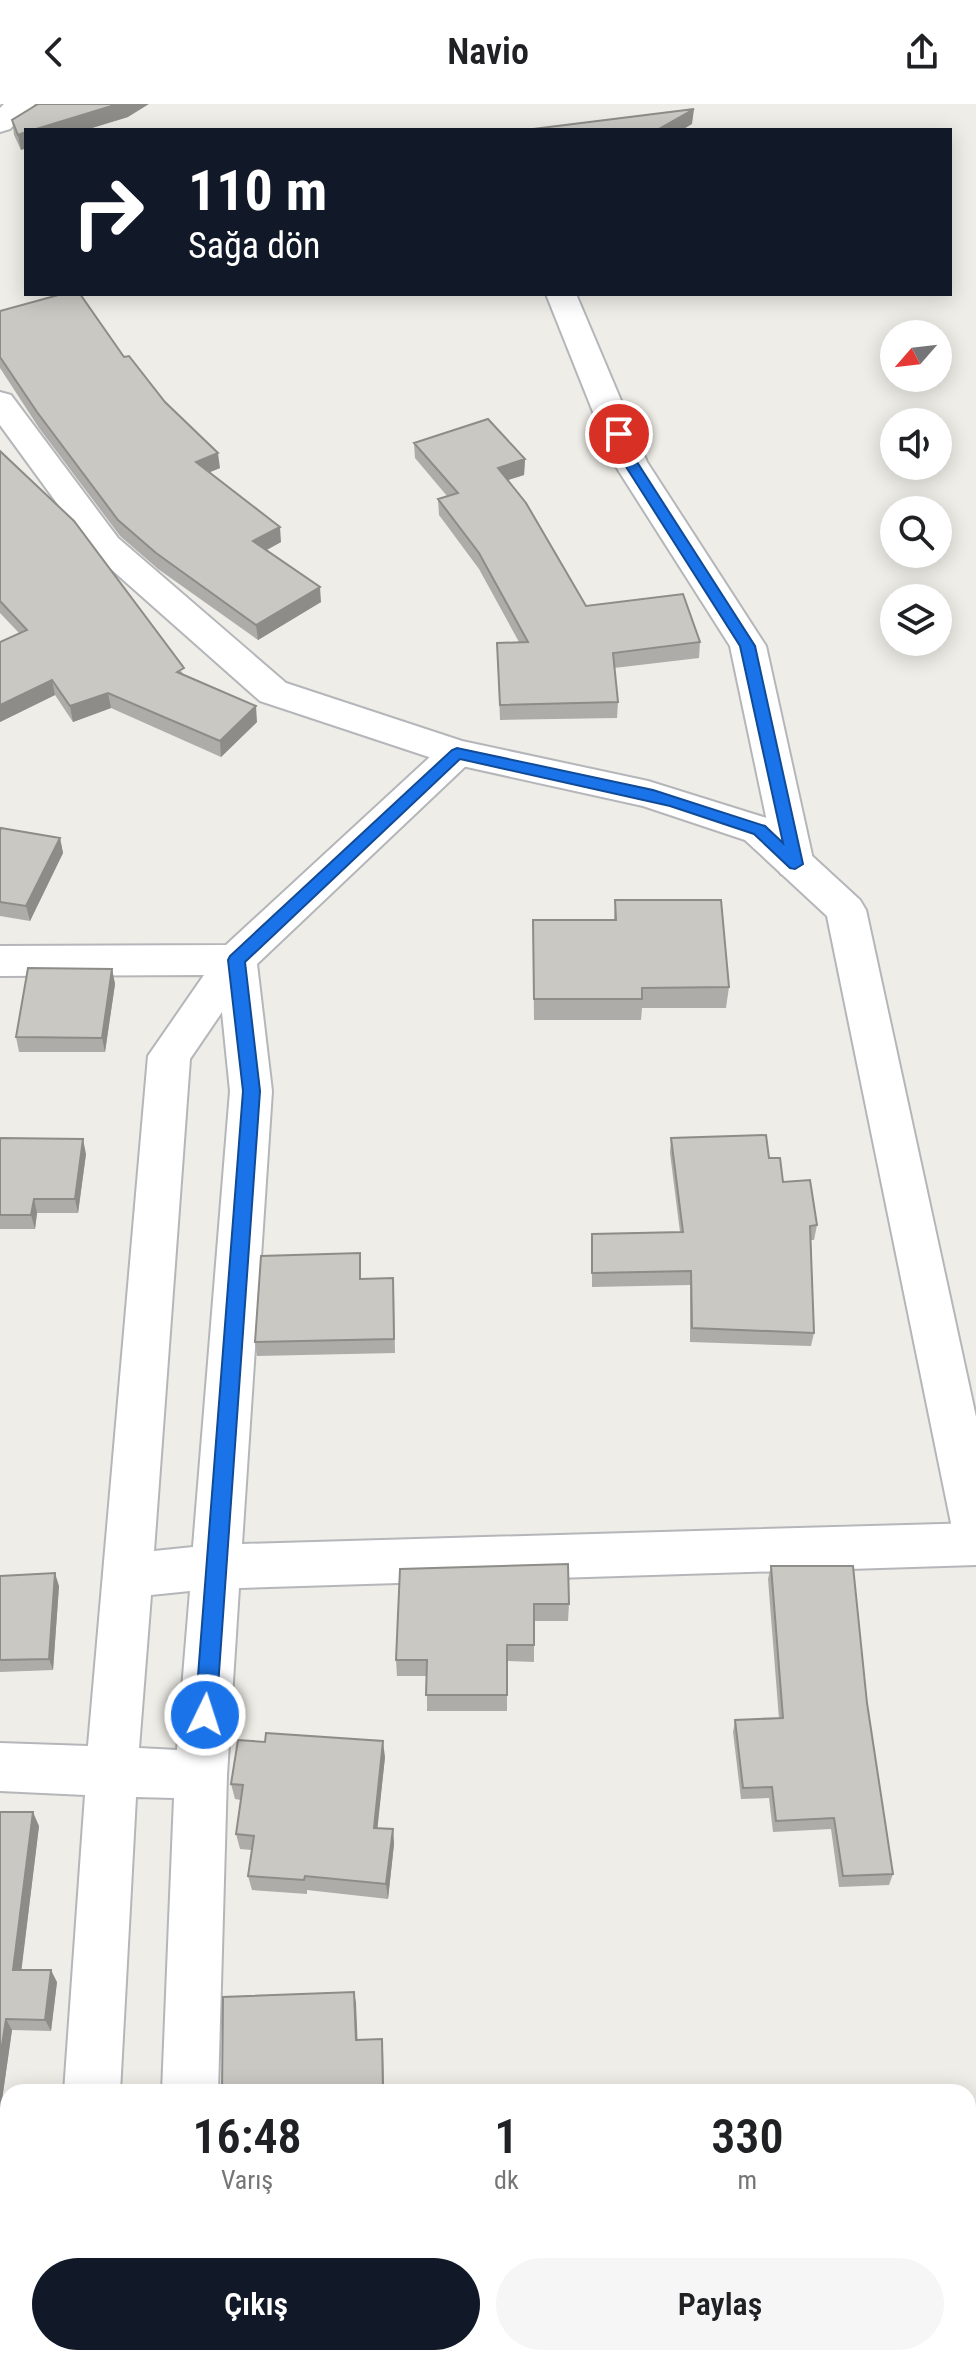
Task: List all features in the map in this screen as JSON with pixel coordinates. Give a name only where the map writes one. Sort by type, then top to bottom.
[{"type":"street","points":[[0,123],[21,104]]},
{"type":"street","points":[[562,296],[630,462],[748,646],[795,864]]},
{"type":"street","points":[[0,402],[106,546],[273,692],[457,753],[662,798],[759,830],[846,910],[976,1528]]},
{"type":"street","points":[[92,2084],[112,1771],[169,1056],[236,960],[457,753]]},
{"type":"street","points":[[0,961],[236,960]]},
{"type":"street","points":[[190,2084],[201,1775],[251,1091],[236,960]]},
{"type":"street","points":[[127,1576],[216,1567],[976,1544]]},
{"type":"street","points":[[0,1767],[201,1775]]},
{"type":"building","points":[[38,104],[118,104],[40,128],[24,128],[24,133],[18,135],[12,120]]},
{"type":"building","points":[[694,109],[661,128],[541,128]]},
{"type":"building","points":[[55,296],[81,296],[124,357],[129,356],[165,402],[218,453],[196,462],[280,527],[253,541],[320,587],[256,625],[156,553],[118,520],[0,357],[0,311]]},
{"type":"building","points":[[488,419],[525,459],[498,468],[526,503],[586,606],[683,594],[700,642],[613,653],[618,702],[500,705],[497,643],[528,642],[479,553],[438,499],[458,493],[414,443]]},
{"type":"building","points":[[0,451],[74,521],[184,668],[177,672],[256,706],[220,741],[108,693],[70,706],[52,680],[0,705],[0,642],[27,630],[0,601]]},
{"type":"building","points":[[1,828],[60,838],[26,906],[0,902]]},
{"type":"building","points":[[615,900],[721,900],[729,987],[642,988],[642,999],[534,999],[533,920],[616,920]]},
{"type":"building","points":[[28,968],[112,969],[102,1038],[16,1037]]},
{"type":"building","points":[[766,1135],[769,1158],[780,1158],[783,1182],[810,1180],[817,1225],[810,1226],[814,1333],[692,1328],[691,1271],[592,1273],[592,1234],[683,1232],[671,1138]]},
{"type":"building","points":[[0,1138],[83,1139],[75,1199],[34,1199],[31,1215],[0,1215]]},
{"type":"building","points":[[360,1253],[360,1279],[393,1278],[394,1339],[255,1342],[261,1256]]},
{"type":"building","points":[[568,1564],[569,1604],[534,1604],[534,1645],[507,1645],[507,1695],[426,1695],[427,1660],[396,1660],[400,1569]]},
{"type":"building","points":[[771,1566],[853,1566],[867,1703],[893,1874],[843,1876],[834,1818],[776,1821],[772,1787],[743,1788],[735,1720],[783,1718]]},
{"type":"building","points":[[55,1573],[49,1659],[0,1660],[0,1576]]},
{"type":"building","points":[[266,1733],[383,1741],[374,1828],[393,1829],[386,1884],[305,1876],[304,1880],[248,1876],[254,1836],[236,1834],[243,1785],[231,1784],[238,1740],[265,1742]]},
{"type":"building","points":[[0,1812],[33,1812],[13,1970],[51,1970],[45,2020],[6,2019],[0,2058]]},
{"type":"building","points":[[354,1992],[356,2040],[382,2039],[383,2084],[222,2084],[223,1997]]},
{"type":"route","points":[[205,1715],[251,1091],[236,960],[457,753],[648,794],[759,830],[795,864],[748,646],[630,462],[619,434]]}]
